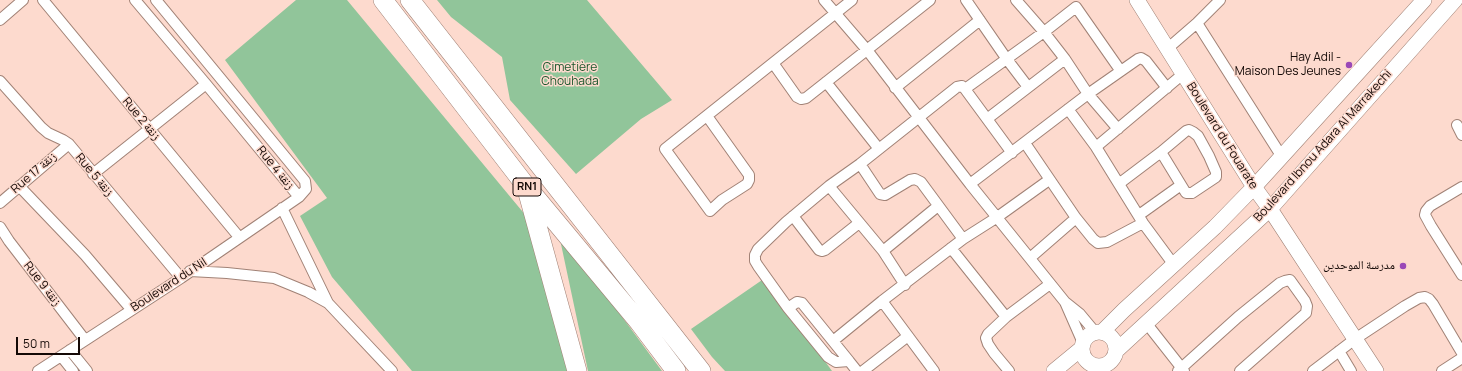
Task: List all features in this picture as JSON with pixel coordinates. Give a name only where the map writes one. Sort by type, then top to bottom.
[{"type":"highway","name":"RN1","points":[[383,0],[526,186],[639,322],[676,371]]},
{"type":"highway","name":"RN1","points":[[410,0],[701,371]]},
{"type":"highway","points":[[526,186],[577,371]]},
{"type":"highway","points":[[656,313],[713,371]]},
{"type":"main road","name":"Boulevard du Fouarate","points":[[1137,0],[1254,187],[1376,371]]},
{"type":"main road","name":"Boulevard Ibnou Adara Al Marrakechi","points":[[1099,332],[1215,227],[1254,187],[1424,0]]},
{"type":"main road","name":"Boulevard Ibnou Adara Al Marrakechi","points":[[1116,351],[1270,209],[1455,0]]},
{"type":"main road","points":[[1054,371],[1082,345],[1086,338],[1099,332],[1108,335],[1113,339],[1116,345],[1116,351],[1111,361],[1099,369],[1085,360],[1082,354],[1082,345]]},
{"type":"street","points":[[0,20],[23,0]]},
{"type":"street","name":"Rue 2 زنقة","points":[[42,0],[239,237]]},
{"type":"street","name":"Rue 4 زنقة","points":[[134,0],[299,196],[306,189],[305,181],[156,0]]},
{"type":"street","points":[[824,0],[867,50],[996,218],[1050,284],[1065,302],[1099,332]]},
{"type":"street","points":[[707,116],[749,175],[747,184],[722,200],[710,210],[665,149],[852,0]]},
{"type":"street","points":[[773,63],[797,97],[801,99],[806,98],[930,0]]},
{"type":"street","points":[[966,0],[1028,87]]},
{"type":"street","points":[[1016,0],[1065,58],[1088,94],[1118,129]]},
{"type":"street","points":[[1167,48],[1197,23],[1220,0]]},
{"type":"street","points":[[965,89],[1044,32],[1074,4],[1120,70]]},
{"type":"street","points":[[896,88],[980,20]]},
{"type":"street","points":[[1197,23],[1282,156]]},
{"type":"street","points":[[987,119],[1065,58]]},
{"type":"street","points":[[970,184],[1138,58],[1144,59],[1167,88]]},
{"type":"street","points":[[1096,147],[1183,74]]},
{"type":"street","name":"Rue 5 زنقة","points":[[0,81],[40,127],[69,144],[180,278]]},
{"type":"street","points":[[826,82],[880,149]]},
{"type":"street","points":[[94,174],[206,84]]},
{"type":"street","points":[[849,360],[836,362],[828,357],[788,308],[758,266],[755,255],[758,248],[829,186],[880,149],[953,89],[960,86],[965,89],[1012,153]]},
{"type":"street","points":[[1068,110],[1096,147],[1120,183],[1141,219],[1174,265]]},
{"type":"street","points":[[1457,125],[1462,135]]},
{"type":"street","points":[[1120,183],[1189,130],[1198,136],[1216,172],[1216,177],[1189,194],[1186,193],[1161,152]]},
{"type":"street","points":[[1025,143],[1076,218],[1098,243],[1102,244],[1114,239],[1141,219],[1181,185]]},
{"type":"street","name":"Rue 17 زنقة","points":[[0,203],[69,144]]},
{"type":"street","points":[[860,164],[880,194],[889,194],[910,180],[916,179],[921,182],[963,239]]},
{"type":"street","points":[[833,341],[882,301],[905,285],[963,239],[996,218],[1049,180]]},
{"type":"street","points":[[19,186],[85,255],[131,309]]},
{"type":"street","points":[[829,186],[883,251],[905,285]]},
{"type":"street","points":[[1462,187],[1430,206],[1425,215],[1462,275]]},
{"type":"street","name":"Boulevard du Nil","points":[[38,371],[180,278],[299,196]]},
{"type":"street","points":[[883,251],[938,206]]},
{"type":"street","points":[[282,208],[328,302],[392,371]]},
{"type":"street","points":[[793,216],[819,250],[822,251],[859,223]]},
{"type":"street","points":[[1030,258],[1076,218]]},
{"type":"street","name":"Rue 9 زنقة","points":[[0,227],[9,241],[85,340]]},
{"type":"street","points":[[951,248],[1006,317]]},
{"type":"street","points":[[190,271],[274,278],[328,302]]},
{"type":"street","points":[[1147,324],[1181,370],[1238,317],[1280,283],[1290,280],[1305,301],[1307,306],[1306,313],[1240,371]]},
{"type":"street","points":[[1009,371],[994,353],[986,338],[988,334],[1006,317],[1050,284]]},
{"type":"street","points":[[1313,371],[1355,339],[1405,306],[1419,298],[1425,297],[1433,304],[1462,353]]},
{"type":"street","points":[[882,301],[934,371]]},
{"type":"street","points":[[788,308],[797,302],[802,303],[857,371]]},
{"type":"street","points":[[1065,302],[1082,345]]},
{"type":"street","points":[[863,371],[908,336]]},
{"type":"street","points":[[70,350],[87,371]]},
{"type":"street","points":[[1339,351],[1351,371]]},
{"type":"street","points":[[61,356],[73,371]]},
{"type":"street","points":[[1442,371],[1462,358]]},
{"type":"green space","points":[[296,0],[347,0],[527,217],[569,371],[412,371],[332,277],[300,216],[327,198],[225,60]]},
{"type":"green space","name":"Cimetière Chouhada","points":[[437,0],[587,0],[672,100],[641,119],[576,174],[510,100],[502,57],[451,17]]},
{"type":"green space","points":[[558,230],[662,371],[588,371]]},
{"type":"green space","points":[[765,278],[832,371],[725,371],[712,357],[691,329]]},
{"type":"place","name":"Hay Adil - Maison Des Jeunes","points":[[1349,65]]},
{"type":"place","name":"مدرسة الموحدين","points":[[1403,266]]}]
